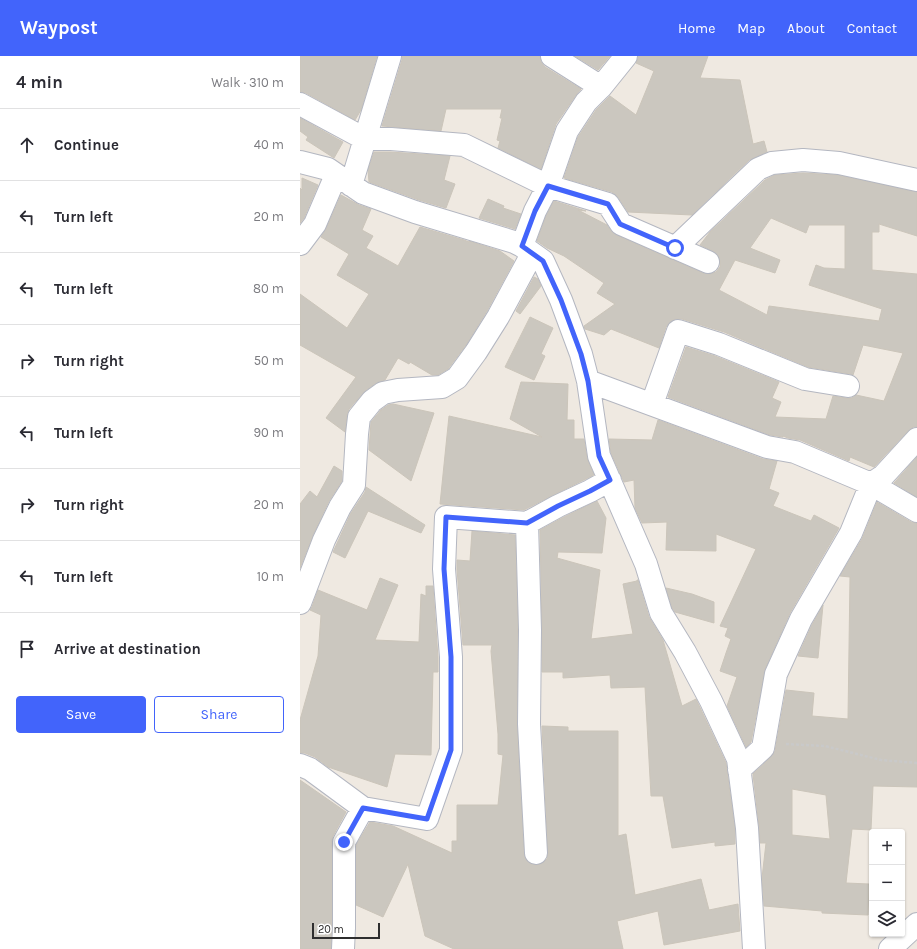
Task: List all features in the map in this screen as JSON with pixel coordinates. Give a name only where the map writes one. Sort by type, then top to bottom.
[{"type":"street","points":[[300,244],[344,180],[365,139],[390,56]]},
{"type":"street","points":[[552,56],[601,88]]},
{"type":"street","points":[[300,603],[324,540],[340,507],[354,485],[357,434],[360,417],[372,401],[383,393],[398,390],[442,387],[457,378],[476,352],[498,317],[527,250],[535,211],[548,186],[567,131],[586,102],[601,88],[626,56]]},
{"type":"street","points":[[300,104],[365,139],[391,139],[464,145],[548,186],[608,204],[620,224],[708,262]]},
{"type":"street","points":[[675,248],[758,169],[772,163],[803,160],[839,163],[917,180]]},
{"type":"street","points":[[300,162],[328,169],[363,194],[415,212],[514,242],[543,261],[561,300],[581,354],[588,381],[599,456],[646,564],[662,613],[711,701],[738,759],[747,828],[754,949]]},
{"type":"street","points":[[652,404],[678,331],[719,344],[805,379],[848,386]]},
{"type":"street","points":[[588,381],[767,447],[795,452],[871,484],[917,511]]},
{"type":"street","points":[[739,770],[762,748],[776,674],[801,619],[851,533],[871,484],[883,476],[917,439]]},
{"type":"street","points":[[300,764],[310,769],[363,808],[427,819],[451,750],[451,657],[444,569],[446,517],[527,523],[610,480]]},
{"type":"street","points":[[527,523],[530,630],[529,724],[536,853]]},
{"type":"street","points":[[343,949],[344,842],[363,808]]},
{"type":"street","points":[[890,949],[917,924]]},
{"type":"path","points":[[764,742],[825,746],[881,760],[917,763]]},
{"type":"building","points":[[300,56],[377,56],[361,110],[355,120],[306,93],[300,92]]},
{"type":"building","points":[[402,56],[540,56],[541,62],[545,67],[581,89],[556,124],[541,169],[498,148],[500,141],[497,140],[502,118],[500,118],[502,109],[446,109],[441,131],[382,126]]},
{"type":"building","points":[[575,56],[610,56],[598,70]]},
{"type":"building","points":[[638,56],[708,56],[700,78],[740,80],[753,144],[764,141],[767,152],[749,160],[692,215],[628,212],[618,197],[612,192],[564,178],[578,137],[596,110],[610,96],[636,115],[654,71],[636,63]]},
{"type":"building","points":[[300,118],[343,142],[334,158],[306,140],[308,137],[300,131]]},
{"type":"building","points":[[374,152],[450,156],[444,180],[455,184],[446,208],[369,182],[368,170]]},
{"type":"building","points":[[803,173],[837,175],[917,192],[917,236],[879,224],[879,232],[872,232],[872,270],[917,274],[917,427],[913,427],[908,431],[874,467],[850,457],[849,461],[800,440],[770,435],[668,397],[686,347],[715,356],[779,382],[772,398],[781,402],[775,417],[826,419],[833,396],[852,398],[856,395],[884,401],[903,353],[863,345],[853,375],[808,367],[724,332],[682,319],[675,319],[666,327],[659,348],[611,329],[604,335],[585,329],[584,326],[615,304],[597,293],[604,283],[564,256],[547,248],[537,241],[546,216],[554,201],[586,211],[578,210],[607,225],[616,235],[703,273],[710,274],[716,272],[720,267],[718,255],[700,245],[710,232],[765,180],[775,175]],"holes":[[[771,218],[806,233],[809,225],[845,225],[845,269],[824,268],[816,265],[809,285],[882,309],[879,321],[769,306],[767,315],[719,290],[735,260],[775,273],[780,260],[750,248]]]},
{"type":"building","points":[[302,178],[318,185],[304,218],[300,223],[300,188],[302,190]]},
{"type":"building","points":[[341,195],[359,205],[371,209],[362,230],[373,236],[366,248],[398,266],[420,227],[500,251],[514,261],[487,311],[466,345],[448,369],[438,375],[432,375],[410,362],[409,364],[398,358],[385,380],[376,383],[365,391],[349,409],[345,432],[326,418],[356,377],[300,345],[300,294],[347,328],[369,294],[337,275],[349,254],[321,237]]},
{"type":"building","points":[[488,199],[504,206],[503,208],[521,214],[515,229],[479,218]]},
{"type":"building","points":[[534,277],[538,279],[541,286],[520,314],[516,311]]},
{"type":"building","points":[[530,317],[553,328],[541,354],[545,356],[534,380],[505,367]]},
{"type":"building","points":[[521,382],[568,384],[567,420],[574,420],[574,439],[584,439],[587,458],[594,475],[524,510],[440,504],[449,416],[542,437],[510,419]]},
{"type":"building","points":[[393,404],[434,413],[411,481],[369,450],[371,422],[381,410],[388,405]]},
{"type":"building","points":[[658,420],[763,459],[777,461],[769,489],[779,493],[773,506],[811,521],[814,515],[839,528],[790,613],[765,669],[751,742],[746,747],[727,706],[737,677],[720,671],[731,639],[725,636],[728,628],[720,626],[756,549],[716,534],[716,551],[666,550],[667,522],[642,523],[635,508],[634,480],[624,482],[611,453],[609,439],[652,440]]},
{"type":"building","points":[[917,457],[917,497],[894,483]]},
{"type":"building","points":[[334,466],[342,471],[342,481],[329,501],[300,568],[300,504],[310,491],[317,497]]},
{"type":"building","points":[[366,487],[425,525],[421,533],[368,511],[345,558],[333,552],[351,513],[365,492]]},
{"type":"building","points":[[597,501],[606,518],[602,553],[558,552],[557,558],[600,570],[591,639],[633,634],[623,584],[638,580],[649,617],[663,640],[682,706],[696,699],[726,763],[735,829],[735,844],[715,846],[715,842],[672,848],[663,796],[651,796],[645,687],[611,688],[610,675],[563,678],[563,672],[542,672],[540,530]]},
{"type":"building","points":[[877,502],[911,522],[917,523],[917,787],[873,786],[871,829],[852,829],[846,883],[869,884],[868,915],[822,913],[822,911],[764,906],[762,878],[766,843],[760,843],[753,774],[771,757],[775,751],[786,690],[814,693],[812,716],[848,719],[850,577],[840,576],[862,539]],"holes":[[[792,789],[826,795],[830,839],[792,835]]]},
{"type":"building","points":[[472,531],[515,535],[518,630],[517,725],[524,854],[526,860],[531,864],[537,865],[543,863],[547,859],[548,853],[542,726],[568,727],[568,731],[618,731],[618,836],[626,834],[635,895],[701,879],[709,910],[738,904],[740,931],[664,945],[658,911],[617,921],[623,949],[454,949],[425,936],[408,864],[383,917],[356,905],[356,845],[370,822],[393,826],[452,853],[452,841],[457,841],[457,805],[498,805],[503,755],[498,754],[498,734],[491,651],[492,645],[463,645],[457,560],[470,561]]},
{"type":"building","points":[[380,578],[398,585],[375,640],[419,642],[421,594],[426,596],[426,586],[433,586],[438,658],[438,672],[433,672],[431,755],[395,754],[387,787],[328,767],[315,757],[305,753],[300,753],[300,720],[318,656],[321,615],[310,610],[318,590],[367,610]]},
{"type":"building","points":[[666,588],[692,594],[714,602],[714,623],[675,612],[672,608]]},
{"type":"building","points":[[823,605],[818,658],[798,656],[812,625]]},
{"type":"building","points":[[300,780],[346,812],[333,836],[332,842],[331,949],[300,949]]},
{"type":"route","points":[[344,842],[363,808],[427,819],[451,750],[451,657],[444,569],[446,517],[527,523],[610,480],[599,456],[588,381],[581,354],[561,300],[543,261],[522,246],[535,211],[548,186],[608,204],[620,224],[675,248]]}]
